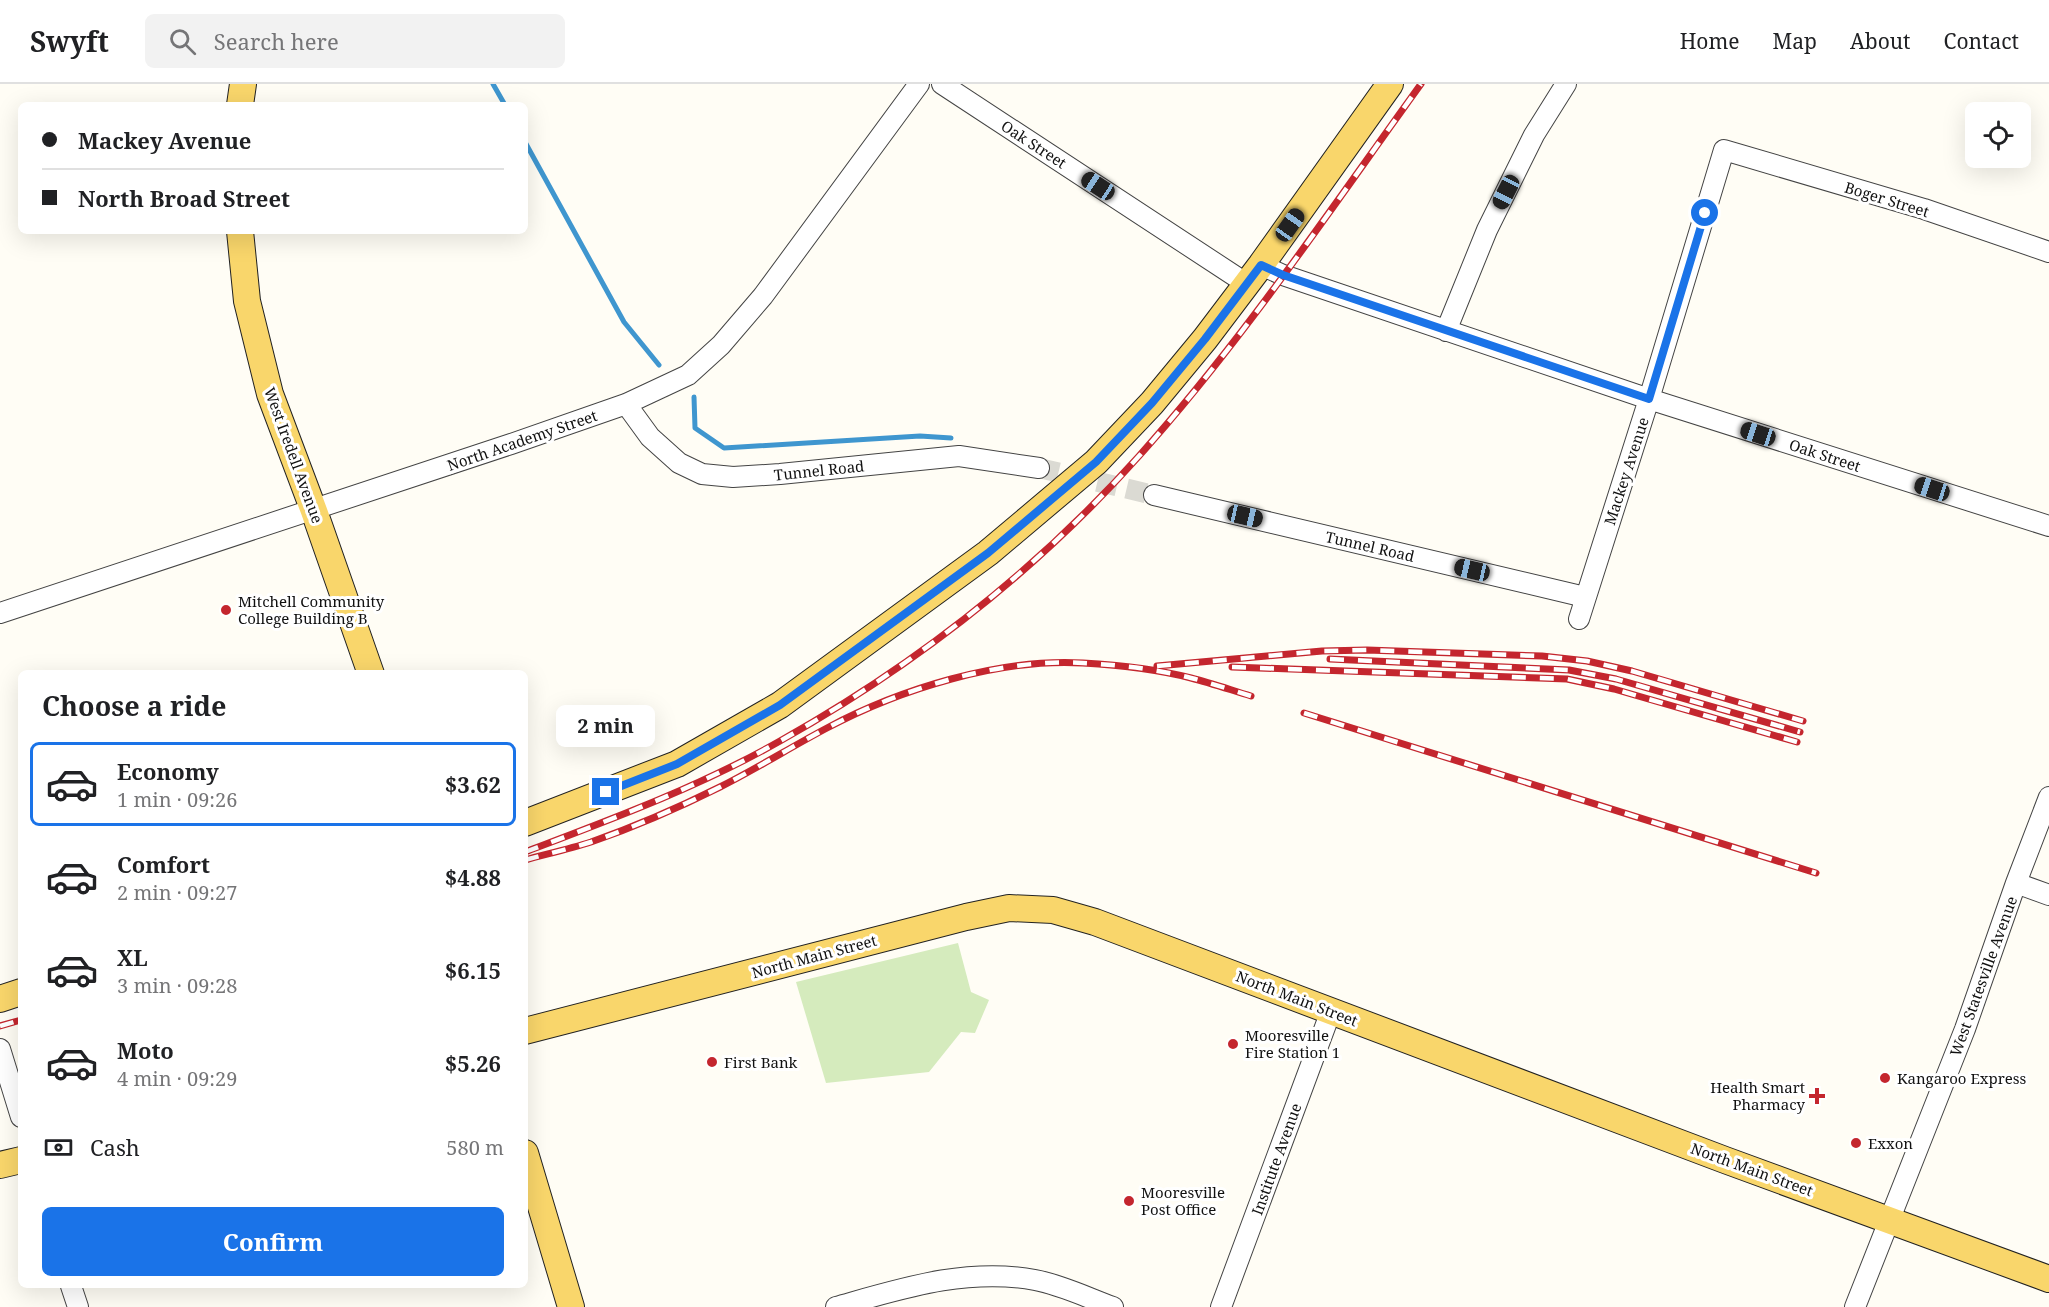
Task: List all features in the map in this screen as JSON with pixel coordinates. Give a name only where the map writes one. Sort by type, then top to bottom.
[{"type":"main road","points":[[240,102],[243,84]]},
{"type":"main road","points":[[528,822],[677,764],[780,705],[988,553],[1096,462],[1152,403],[1254,274],[1390,84]]},
{"type":"main road","name":"West Iredell Avenue","points":[[240,234],[247,301],[270,394],[370,670]]},
{"type":"main road","name":"North Main Street","points":[[528,1030],[954,920],[1009,908],[1053,910],[1095,922],[2049,1279]]},
{"type":"main road","points":[[0,999],[18,993]]},
{"type":"main road","points":[[0,1165],[18,1161]]},
{"type":"main road","points":[[528,1163],[570,1307]]},
{"type":"street","name":"North Academy Street","points":[[0,613],[314,511],[626,404],[688,375],[721,345],[763,296],[919,84]]},
{"type":"street","name":"Oak Street","points":[[942,84],[1254,274],[1283,275],[1649,399],[2049,526]]},
{"type":"street","points":[[1446,331],[1487,230],[1534,135],[1566,84]]},
{"type":"street","name":"Boger Street","points":[[1724,150],[1924,209],[2049,252]]},
{"type":"street","name":"Mackey Avenue","points":[[1579,619],[1649,399],[1724,150]]},
{"type":"street","name":"Tunnel Road","points":[[626,404],[650,437],[679,463],[702,474],[733,477],[780,474],[959,456],[1038,468]]},
{"type":"street","name":"Tunnel Road","points":[[1154,495],[1586,597]]},
{"type":"street","name":"West Statesville Avenue","points":[[1856,1307],[1965,1029],[2049,797]]},
{"type":"street","points":[[2016,883],[2049,895]]},
{"type":"street","name":"Institute Avenue","points":[[1221,1307],[1331,1011]]},
{"type":"street","points":[[0,1049],[18,1108]]},
{"type":"street","points":[[836,1307],[946,1279],[973,1276],[1008,1276],[1036,1280],[1113,1307]]},
{"type":"street","points":[[72,1288],[78,1307]]},
{"type":"green space","points":[[958,943],[971,992],[989,1000],[975,1033],[961,1032],[929,1072],[826,1083],[796,982]]},
{"type":"waterway","points":[[493,84],[503,102]]},
{"type":"waterway","points":[[528,147],[624,322],[659,365]]},
{"type":"waterway","points":[[694,397],[695,428],[724,448],[920,436],[951,438]]},
{"type":"tunnel","points":[[1039,468],[1154,495]]},
{"type":"railway","points":[[528,851],[687,788],[780,741],[830,712],[926,648],[1016,576],[1100,498],[1177,412],[1285,274],[1421,84]]},
{"type":"railway","points":[[1157,666],[1322,651],[1367,650],[1542,656],[1587,661],[1632,671],[1803,721]]},
{"type":"railway","points":[[1330,659],[1569,670],[1616,679],[1800,732]]},
{"type":"railway","points":[[528,859],[591,842],[672,810],[733,780],[827,728],[886,701],[918,689],[985,671],[1051,663],[1110,665],[1178,675],[1251,696]]},
{"type":"railway","points":[[1232,667],[1567,679],[1614,689],[1797,742]]},
{"type":"railway","points":[[1304,713],[1816,873]]},
{"type":"railway","points":[[0,1026],[18,1021]]},
{"type":"place","name":"Mitchell Community College Building B","points":[[226,610]]},
{"type":"place","name":"Mooresville Fire Station 1","points":[[1233,1044]]},
{"type":"place","name":"First Bank","points":[[712,1062]]},
{"type":"place","name":"Kangaroo Express","points":[[1885,1078]]},
{"type":"place","name":"Health Smart Pharmacy","points":[[1817,1096]]},
{"type":"place","name":"Exxon","points":[[1856,1143]]},
{"type":"place","name":"Mooresville Post Office","points":[[1129,1201]]},
{"type":"route","points":[[606,792],[677,764],[780,705],[988,553],[1096,462],[1152,403],[1205,339],[1261,265],[1283,275],[1649,399],[1705,213]]}]
